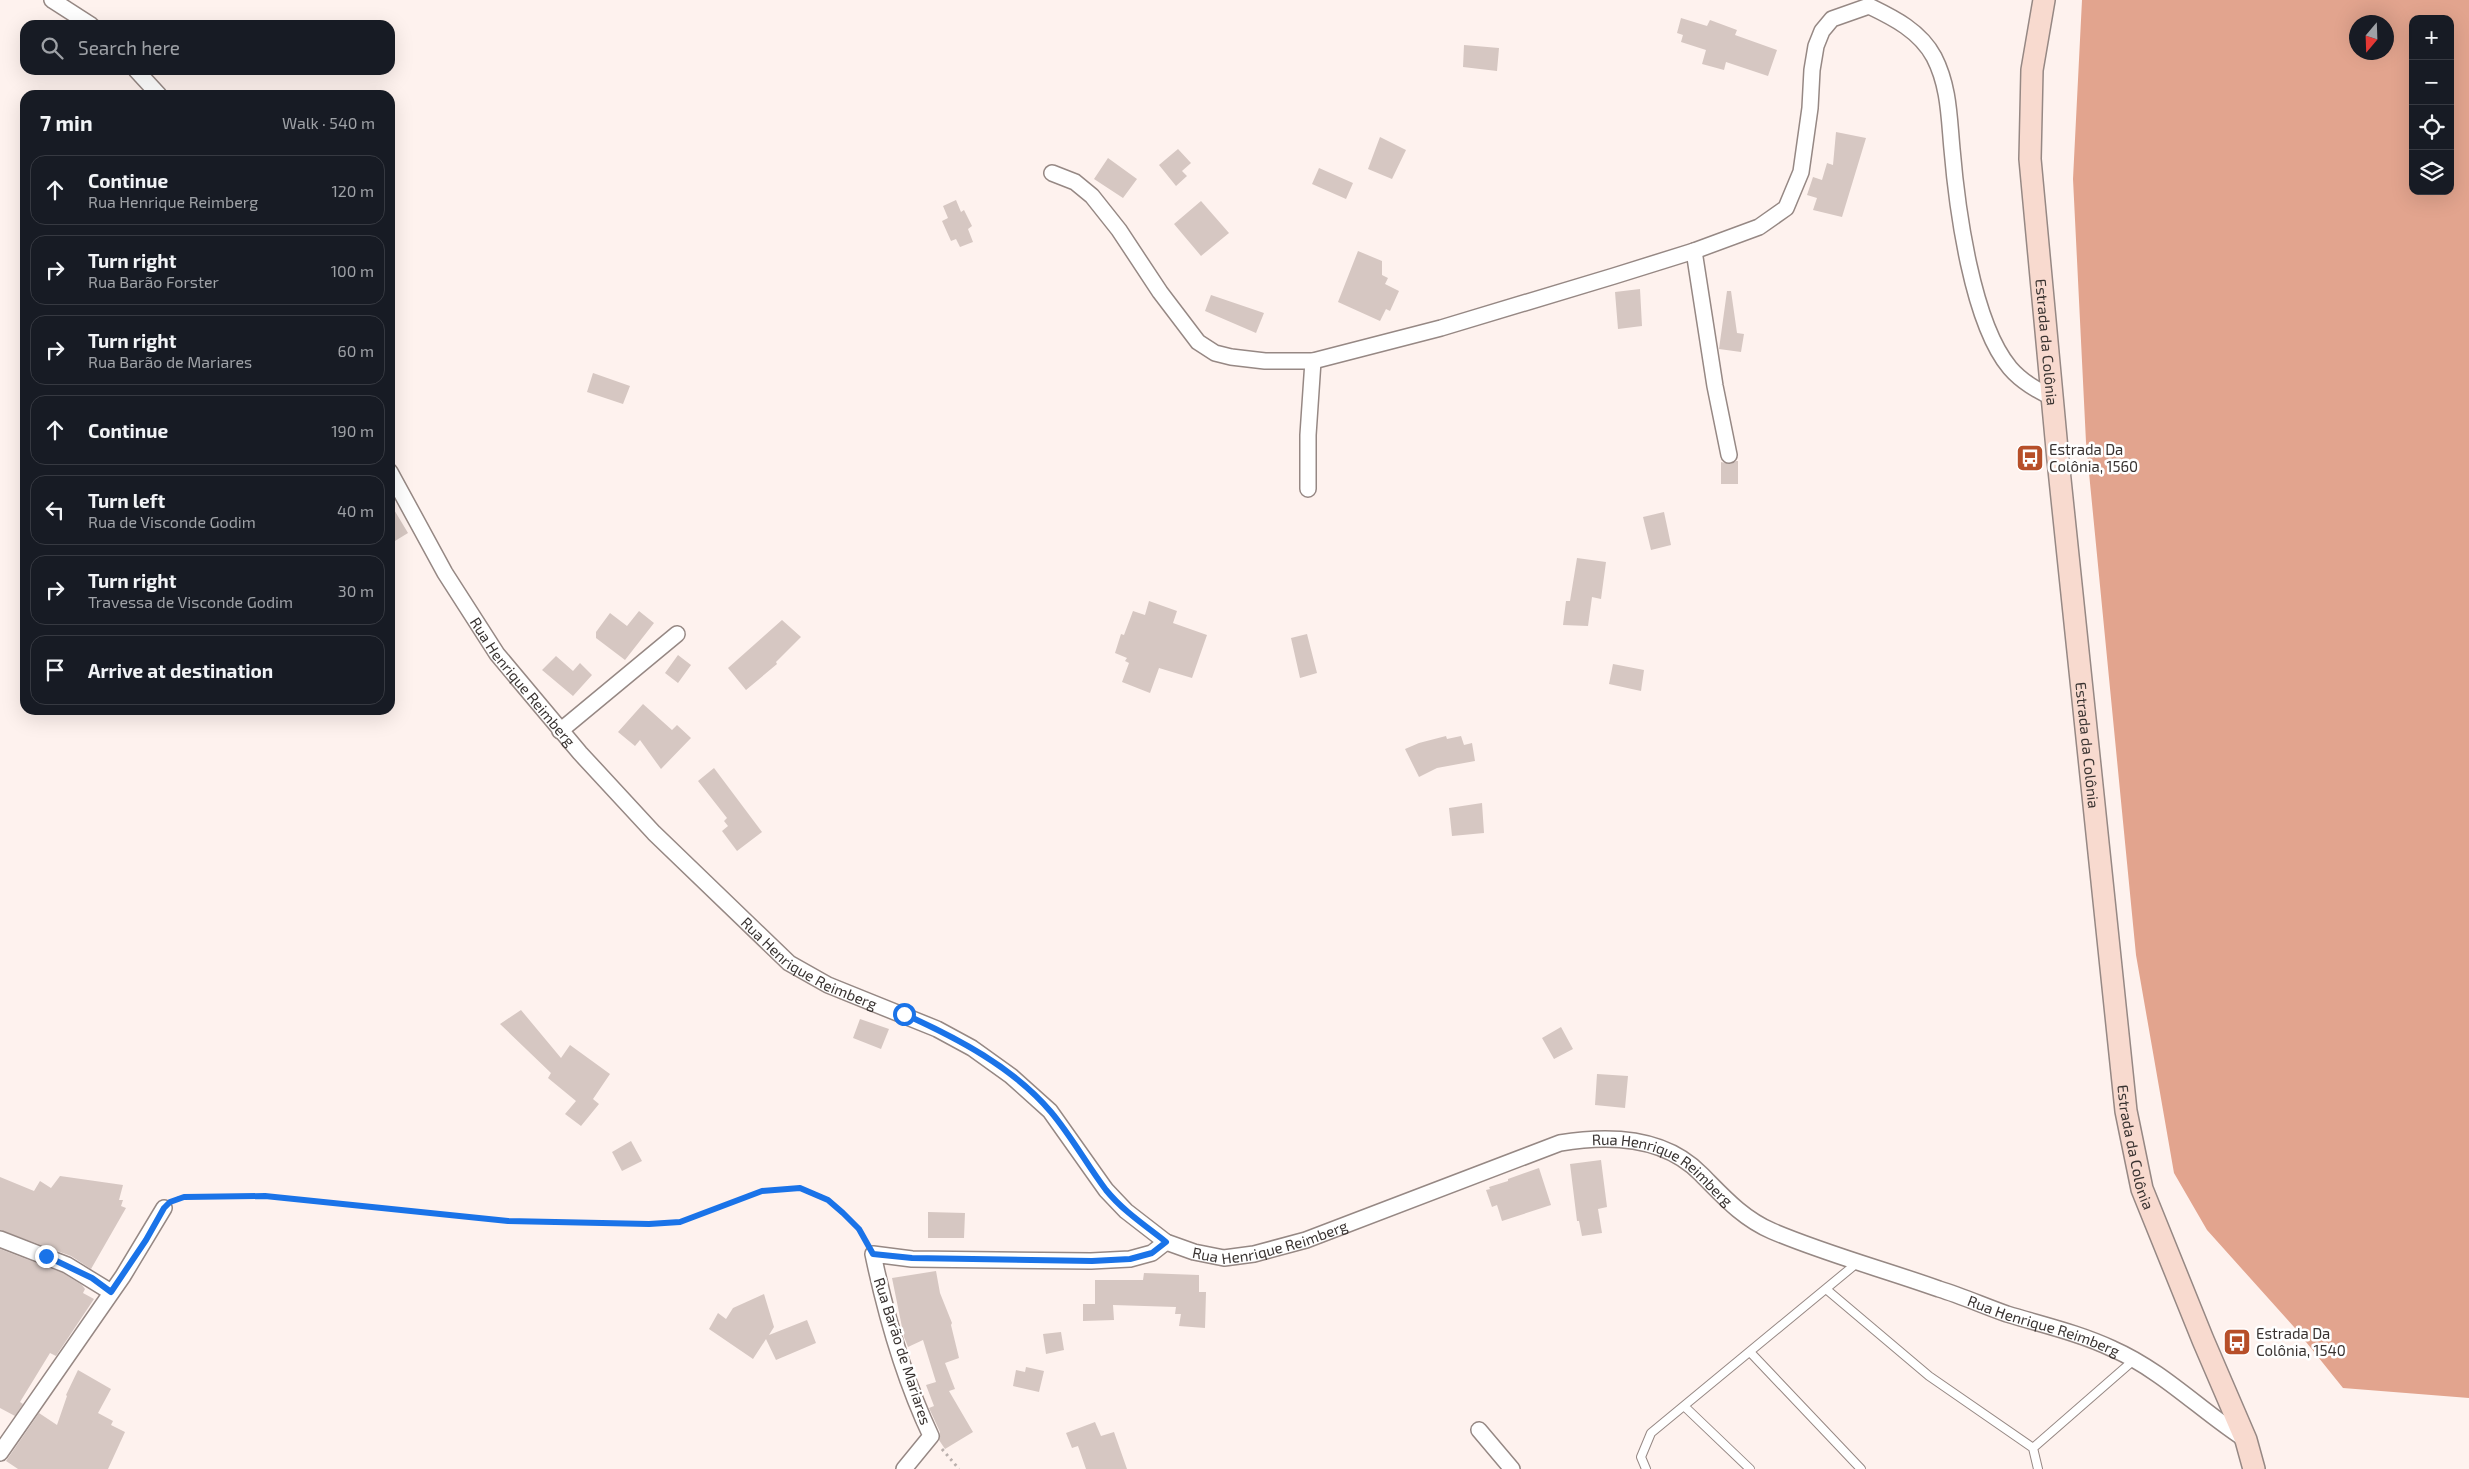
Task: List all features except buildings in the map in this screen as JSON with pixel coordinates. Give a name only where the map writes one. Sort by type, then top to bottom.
[{"type":"main road","name":"Estrada da Colônia","points":[[2044,0],[2032,70],[2030,159],[2126,1111],[2142,1189],[2246,1440],[2254,1469]]},
{"type":"street","points":[[52,0],[84,20]]},
{"type":"street","points":[[1052,173],[1075,182],[1092,196],[1119,230],[1160,292],[1198,342],[1206,348],[1231,356],[1265,361],[1312,361],[1441,328],[1694,251],[1759,227],[1786,208],[1801,172],[1810,108],[1812,70],[1816,46],[1822,30],[1832,20],[1868,3],[1910,28],[1933,56],[1948,100],[1960,214],[1969,260],[1986,325],[2010,368],[2030,386],[2053,398]]},
{"type":"street","points":[[141,75],[154,90]]},
{"type":"street","points":[[1694,251],[1714,386],[1729,455]]},
{"type":"street","points":[[1308,489],[1308,435],[1312,361]]},
{"type":"street","name":"Rua Henrique Reimberg","points":[[395,481],[477,625],[497,654],[560,731],[654,833],[789,963],[828,985],[937,1029],[972,1048],[1011,1076],[1050,1111],[1113,1197],[1126,1211],[1166,1242],[1194,1252],[1224,1258],[1254,1254],[1314,1237],[1560,1143],[1601,1137],[1654,1146],[1674,1154],[1700,1172],[1733,1207],[1771,1230],[1857,1263],[2088,1338],[2135,1359],[2246,1440]]},
{"type":"street","points":[[560,731],[677,634]]},
{"type":"street","points":[[0,1453],[146,1240],[164,1208]]},
{"type":"street","points":[[0,1239],[67,1265],[111,1292]]},
{"type":"street","points":[[873,1254],[912,1258],[1092,1261],[1130,1259],[1152,1253],[1166,1242]]},
{"type":"street","name":"Rua Barão de Mariares","points":[[873,1254],[891,1326],[920,1413],[931,1436]]},
{"type":"street","points":[[1479,1430],[1512,1469]]},
{"type":"street","points":[[904,1469],[931,1436]]},
{"type":"lane","points":[[1646,1469],[1641,1457],[1651,1433],[1857,1263]]},
{"type":"lane","points":[[1826,1289],[1929,1376],[2034,1448],[2038,1469]]},
{"type":"lane","points":[[1750,1352],[1861,1469]]},
{"type":"lane","points":[[2034,1448],[2135,1359]]},
{"type":"lane","points":[[1684,1406],[1750,1469]]},
{"type":"path","points":[[164,1208],[170,1202],[184,1197],[265,1196],[508,1221],[649,1224],[680,1222],[762,1191],[800,1188],[828,1200],[854,1224],[868,1243],[873,1254]]},
{"type":"path","name":"Rua Barão de Mariares","points":[[931,1436],[959,1469]]},
{"type":"shaded area","points":[[2082,0],[2469,0],[2469,1398],[2343,1388],[2294,1327],[2207,1230],[2174,1173],[2136,955],[2086,442],[2073,179]]},
{"type":"place","name":"Estrada Da Colônia, 1560","points":[[2030,458]]},
{"type":"place","name":"Estrada Da Colônia, 1540","points":[[2237,1342]]},
{"type":"route","points":[[46,1256],[92,1278],[111,1292],[146,1240],[164,1208],[177,1198],[184,1197],[265,1196],[508,1221],[649,1224],[680,1222],[762,1191],[781,1188],[800,1188],[828,1200],[859,1229],[873,1254],[912,1258],[1092,1261],[1130,1259],[1152,1253],[1166,1242],[1126,1211],[1106,1190],[1061,1124],[1032,1094],[1011,1076],[972,1048],[904,1014]]}]
